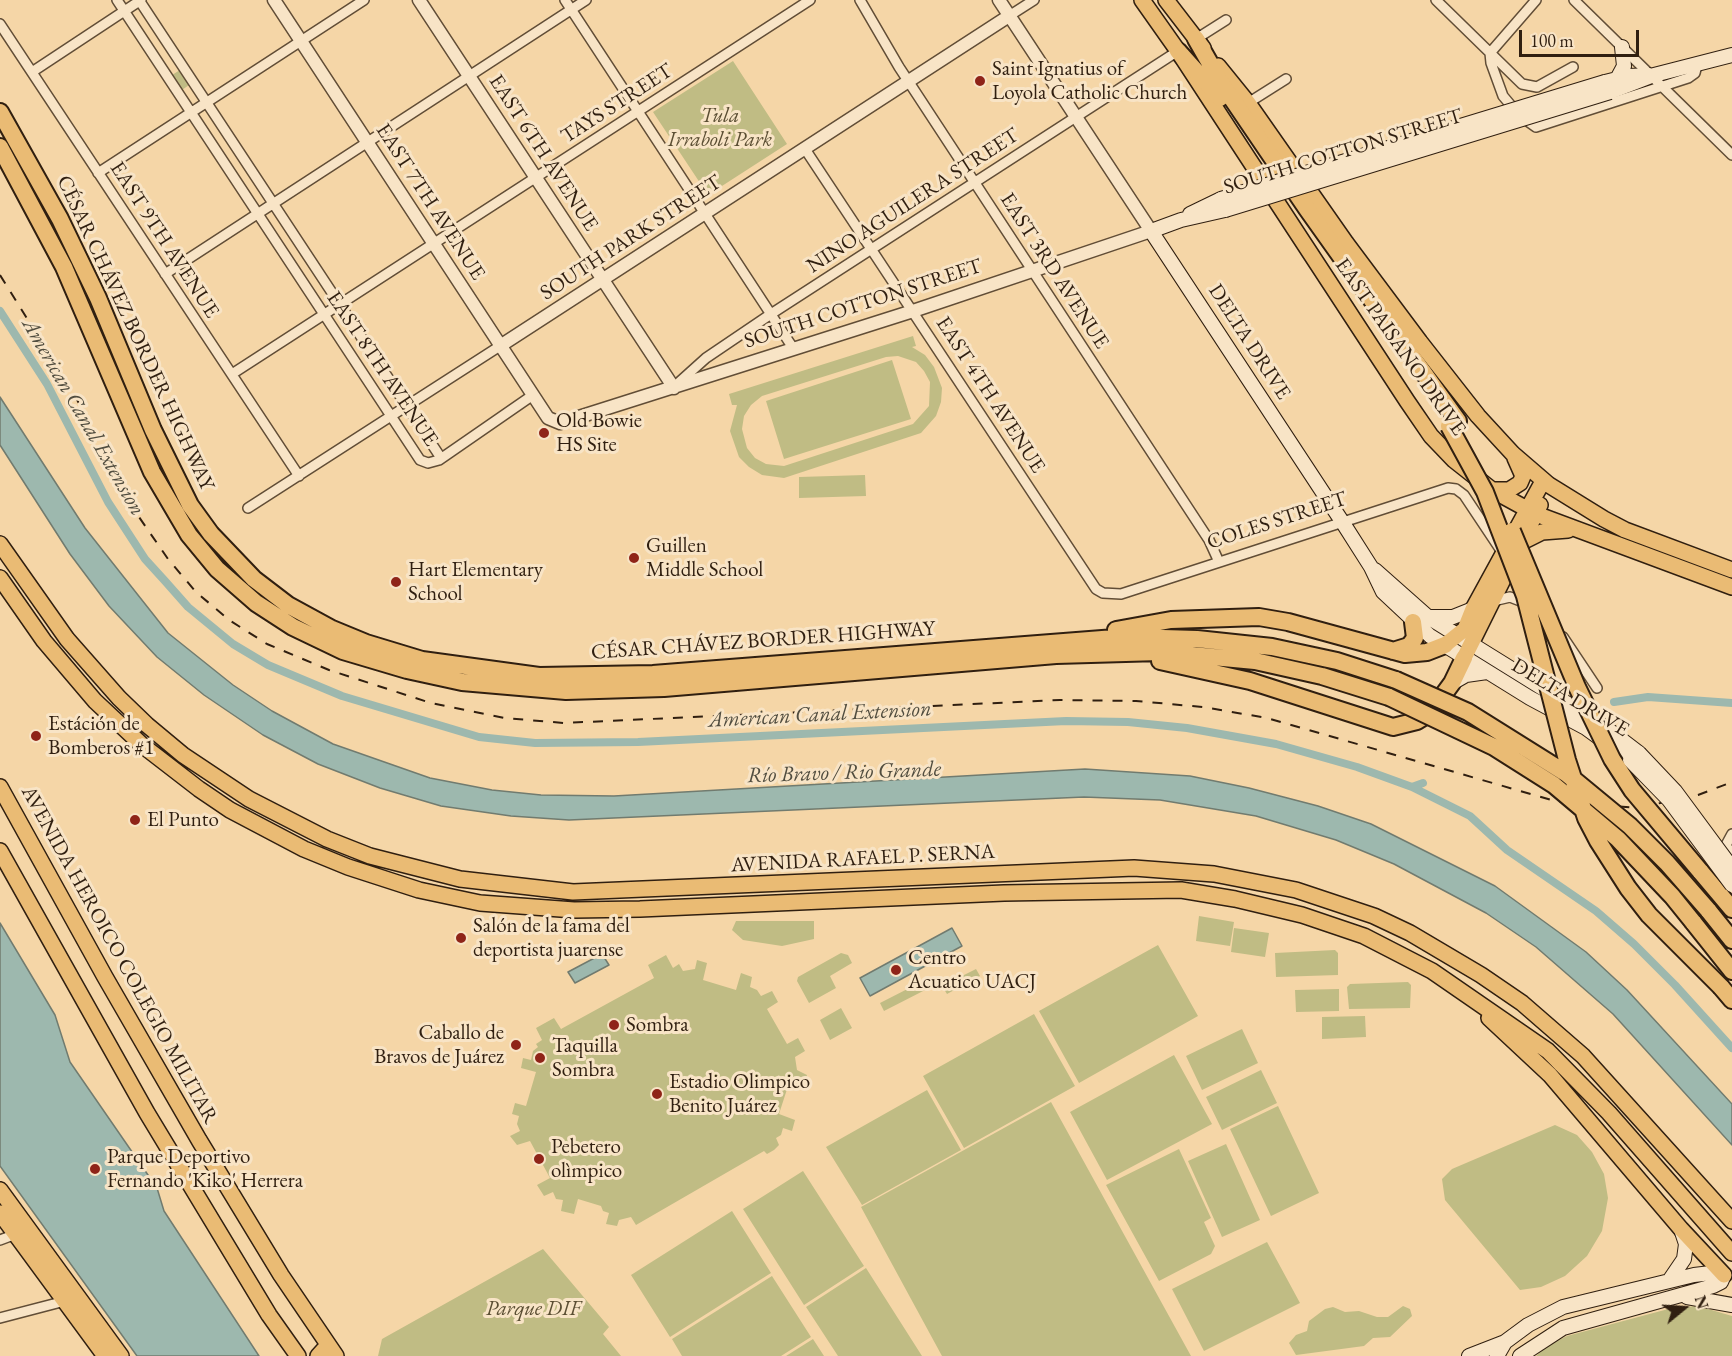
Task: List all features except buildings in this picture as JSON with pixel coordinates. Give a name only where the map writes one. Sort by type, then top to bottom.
[{"type":"highway","points":[[1196,39],[1220,81],[1454,423],[1491,481],[1594,726],[1632,790],[1732,909]]},
{"type":"highway","points":[[1178,51],[1218,95],[1454,423],[1485,492],[1525,596],[1567,760],[1583,808],[1598,841],[1628,888],[1649,915],[1726,993]]},
{"type":"highway","name":"CÉSAR CHÁVEZ BORDER HIGHWAY","points":[[0,112],[65,228],[116,338],[153,430],[190,505],[238,565],[275,596],[307,617],[366,643],[422,660],[496,672],[574,677],[709,676],[1054,646],[1128,637],[1226,642],[1305,653],[1396,680],[1468,712],[1567,774],[1630,826],[1667,862],[1732,940]]},
{"type":"highway","points":[[0,147],[64,267],[162,491],[205,555],[256,603],[293,627],[343,651],[407,670],[462,682],[566,691],[709,676]]},
{"type":"highway","points":[[1054,646],[1171,620],[1259,617],[1288,622],[1393,651],[1416,653],[1451,641]]},
{"type":"highway","points":[[1393,651],[1408,646],[1415,638],[1421,620]]},
{"type":"highway","points":[[1054,646],[1197,667],[1251,681],[1393,727],[1417,721],[1430,713],[1452,683],[1467,652]]},
{"type":"highway","points":[[1094,653],[1160,652],[1255,661],[1322,676],[1389,697],[1484,742],[1554,785],[1618,839],[1672,896],[1732,970]]},
{"type":"main road","name":"EAST PAISANO DRIVE","points":[[1142,0],[1178,51],[1422,423],[1454,460],[1492,490],[1531,511],[1575,530],[1732,587]]},
{"type":"main road","name":"EAST PAISANO DRIVE","points":[[1166,0],[1248,103],[1346,243],[1478,416],[1513,454],[1546,483],[1625,530],[1732,570]]},
{"type":"main road","points":[[1611,84],[1624,66],[1622,47]]},
{"type":"main road","name":"SOUTH COTTON STREET","points":[[1151,231],[1223,205],[1611,84],[1659,81],[1697,64],[1732,55]]},
{"type":"main road","name":"DELTA DRIVE","points":[[1151,231],[1343,523],[1371,567],[1383,592],[1467,652],[1605,727],[1635,757],[1675,791],[1732,868]]},
{"type":"main road","points":[[1492,490],[1509,490],[1520,483],[1520,468],[1513,454]]},
{"type":"main road","points":[[1467,652],[1493,600],[1513,547],[1546,483]]},
{"type":"main road","points":[[1492,490],[1510,515],[1513,547]]},
{"type":"main road","points":[[1451,641],[1465,629],[1473,609],[1513,547],[1542,532],[1575,530]]},
{"type":"main road","name":"AVENIDA RAFAEL P. SERNA","points":[[0,544],[67,639],[119,698],[147,725],[183,754],[239,793],[327,839],[370,855],[460,879],[573,892],[1134,868],[1214,874],[1296,890],[1365,913],[1410,933],[1472,969],[1522,1003],[1583,1056],[1732,1221]]},
{"type":"main road","name":"AVENIDA RAFAEL P. SERNA","points":[[0,578],[44,641],[95,701],[142,745],[199,789],[230,810],[304,849],[348,867],[419,890],[480,903],[574,910],[652,909],[1004,893],[1181,890],[1257,904],[1364,936],[1432,971],[1527,1034],[1576,1077],[1732,1253]]},
{"type":"main road","points":[[1421,620],[1453,617],[1473,609]]},
{"type":"main road","name":"DELTA DRIVE","points":[[1467,652],[1487,672],[1635,757],[1732,885]]},
{"type":"main road","points":[[1452,683],[1466,675],[1487,672]]},
{"type":"main road","name":"AVENIDA HEROICO COLEGIO MILITAR","points":[[0,787],[105,977],[199,1140],[328,1352]]},
{"type":"main road","points":[[0,851],[147,1113],[264,1306],[298,1356]]},
{"type":"main road","points":[[1465,992],[1486,1016],[1550,1075],[1681,1229],[1728,1279]]},
{"type":"main road","points":[[0,1190],[121,1356]]},
{"type":"main road","points":[[0,1213],[105,1356]]},
{"type":"main road","points":[[1669,1281],[1684,1259],[1686,1244],[1681,1229]]},
{"type":"main road","points":[[1469,1356],[1504,1342],[1528,1325],[1563,1307],[1712,1273],[1728,1279]]},
{"type":"main road","points":[[1520,1356],[1563,1328],[1713,1286],[1728,1279]]},
{"type":"main road","points":[[1672,1297],[1716,1300],[1732,1305]]},
{"type":"main road","points":[[1497,1356],[1504,1342]]},
{"type":"street","name":"EAST 8TH AVENUE","points":[[117,0],[420,460],[428,464],[441,458],[140,0]]},
{"type":"street","points":[[32,72],[140,0]]},
{"type":"street","name":"EAST 7TH AVENUE","points":[[274,0],[500,346],[548,418],[556,423]]},
{"type":"street","points":[[98,173],[364,0]]},
{"type":"street","name":"EAST 6TH AVENUE","points":[[419,0],[674,388]]},
{"type":"street","points":[[565,0],[793,348]]},
{"type":"street","points":[[165,274],[586,0]]},
{"type":"street","name":"TAYS STREET","points":[[232,374],[810,0]]},
{"type":"street","name":"EAST 3RD AVENUE","points":[[860,0],[908,82],[1209,540],[1219,562]]},
{"type":"street","points":[[999,0],[1151,231]]},
{"type":"street","name":"SOUTH PARK STREET","points":[[248,508],[1034,0]]},
{"type":"street","points":[[1436,0],[1522,84],[1530,88],[1542,85],[1573,67]]},
{"type":"street","points":[[1536,0],[1490,52],[1491,63],[1507,103],[1538,127],[1659,81]]},
{"type":"street","points":[[1574,0],[1732,155]]},
{"type":"street","points":[[1196,39],[1226,20]]},
{"type":"street","name":"EAST 9TH AVENUE","points":[[0,24],[299,476]]},
{"type":"street","name":"NINO AGUILERA STREET","points":[[674,388],[706,358],[771,314],[1178,51]]},
{"type":"street","points":[[1248,103],[1286,79]]},
{"type":"street","name":"EAST 4TH AVENUE","points":[[806,148],[1096,589],[1110,595]]},
{"type":"street","name":"SOUTH COTTON STREET","points":[[556,423],[674,388],[913,311],[1151,231]]},
{"type":"street","points":[[441,458],[533,395]]},
{"type":"street","name":"COLES STREET","points":[[1110,595],[1343,523],[1442,489],[1456,489],[1464,495],[1513,547]]},
{"type":"street","points":[[1513,547],[1565,640],[1597,688]]},
{"type":"street","points":[[1493,600],[1510,597],[1531,605],[1565,640]]},
{"type":"street","points":[[1732,834],[1726,845],[1732,855]]},
{"type":"street","points":[[0,1240],[16,1234]]},
{"type":"street","points":[[0,1317],[65,1301]]},
{"type":"green space","name":"Tula Irraboli Park","points":[[733,61],[787,144],[708,195],[653,112]]},
{"type":"green space","points":[[180,70],[189,85],[182,90],[172,75]]},
{"type":"green space","points":[[913,336],[916,346],[912,347],[925,355],[934,367],[942,388],[941,402],[936,416],[921,433],[784,478],[762,475],[739,457],[730,431],[737,405],[732,405],[729,394]],"holes":[[[898,356],[916,362],[930,382],[929,406],[913,424],[784,466],[766,464],[755,458],[747,448],[742,429],[744,416],[751,405],[762,396],[886,357]]]},
{"type":"green space","points":[[892,360],[911,419],[784,459],[766,401]]},
{"type":"green space","points":[[865,475],[866,496],[799,498],[799,477]]},
{"type":"green space","points":[[1199,916],[1234,922],[1230,946],[1196,941]]},
{"type":"green space","points":[[736,921],[814,921],[814,939],[782,946],[743,940],[732,930]]},
{"type":"green space","points":[[1234,928],[1269,933],[1265,957],[1231,952]]},
{"type":"green space","points":[[1158,945],[1198,1016],[1079,1083],[1039,1011]]},
{"type":"green space","points":[[1335,950],[1338,953],[1338,975],[1276,977],[1275,953]]},
{"type":"green space","points":[[841,953],[848,955],[852,963],[830,976],[836,988],[809,1003],[797,981],[798,977]]},
{"type":"green space","name":"Estadio Olimpico Benito Juárez","points":[[666,955],[673,968],[679,964],[683,971],[695,969],[697,960],[707,963],[703,980],[736,990],[741,973],[752,977],[750,987],[757,990],[761,996],[772,991],[778,1002],[767,1009],[787,1044],[798,1038],[805,1051],[795,1057],[797,1070],[807,1075],[804,1086],[789,1083],[779,1114],[795,1120],[792,1131],[783,1128],[781,1135],[776,1138],[779,1145],[774,1150],[767,1154],[764,1151],[636,1225],[631,1217],[619,1220],[617,1226],[606,1224],[609,1213],[603,1211],[601,1206],[578,1199],[574,1214],[561,1211],[563,1200],[556,1199],[553,1192],[544,1196],[537,1185],[550,1178],[530,1141],[517,1145],[510,1136],[520,1131],[517,1124],[519,1116],[512,1114],[515,1103],[526,1106],[536,1072],[521,1068],[523,1058],[531,1060],[533,1051],[538,1047],[536,1044],[542,1040],[536,1028],[554,1018],[561,1029],[654,978],[648,965]]},
{"type":"green space","points":[[976,969],[980,976],[947,994],[942,986]]},
{"type":"green space","points":[[925,980],[929,988],[884,1011],[880,1003]]},
{"type":"green space","points":[[1408,982],[1411,985],[1410,1008],[1349,1009],[1347,987],[1350,984]]},
{"type":"green space","points":[[1339,989],[1339,1011],[1296,1012],[1295,990]]},
{"type":"green space","points":[[841,1008],[852,1028],[830,1040],[820,1020]]},
{"type":"green space","points":[[1034,1014],[1075,1086],[964,1148],[923,1076]]},
{"type":"green space","points":[[1365,1016],[1366,1037],[1322,1039],[1322,1017]]},
{"type":"green space","points":[[1242,1029],[1258,1063],[1202,1090],[1186,1056]]},
{"type":"green space","points":[[1174,1055],[1212,1124],[1107,1180],[1070,1112]]},
{"type":"green space","points":[[1261,1070],[1277,1103],[1222,1130],[1206,1097]]},
{"type":"green space","points":[[927,1090],[961,1150],[862,1205],[826,1147]]},
{"type":"green space","points":[[1051,1102],[1191,1356],[942,1356],[861,1207]]},
{"type":"green space","points":[[1278,1106],[1319,1193],[1271,1216],[1230,1129]]},
{"type":"green space","points":[[1555,1125],[1577,1135],[1592,1152],[1604,1174],[1608,1198],[1602,1231],[1587,1256],[1565,1276],[1541,1287],[1520,1290],[1445,1200],[1442,1179],[1452,1169]]},
{"type":"green space","points":[[1226,1144],[1260,1220],[1222,1237],[1188,1161]]},
{"type":"green space","points":[[1179,1149],[1211,1218],[1204,1222],[1215,1246],[1211,1254],[1159,1281],[1106,1185]]},
{"type":"green space","points":[[803,1171],[864,1266],[804,1305],[743,1209]]},
{"type":"green space","points":[[732,1211],[771,1273],[670,1337],[631,1275]]},
{"type":"green space","points":[[1267,1242],[1300,1303],[1204,1351],[1172,1289]]},
{"type":"green space","name":"Parque DIF","points":[[543,1249],[609,1327],[603,1334],[621,1356],[378,1356],[382,1339]]},
{"type":"green space","points":[[866,1268],[922,1356],[838,1356],[806,1307]]},
{"type":"green space","points":[[772,1276],[811,1337],[781,1356],[682,1356],[672,1339]]},
{"type":"green space","points":[[1403,1306],[1410,1309],[1412,1316],[1390,1337],[1373,1338],[1364,1346],[1296,1355],[1289,1343],[1296,1335],[1307,1331],[1309,1321],[1325,1309],[1333,1307],[1345,1312],[1359,1311],[1377,1317],[1388,1317]]},
{"type":"green space","points":[[1698,1306],[1732,1316],[1732,1356],[1536,1356],[1547,1346],[1567,1336],[1672,1308]]},
{"type":"green space","points":[[813,1339],[824,1356],[786,1356]]},
{"type":"shaded area","points":[[0,397],[85,528],[168,633],[233,685],[272,711],[333,744],[430,778],[492,790],[541,795],[614,796],[1085,769],[1190,776],[1318,806],[1371,824],[1495,886],[1586,952],[1627,990],[1732,1104],[1732,1145],[1613,1014],[1536,947],[1486,913],[1394,864],[1336,840],[1256,816],[1160,800],[1084,797],[569,820],[511,816],[441,806],[380,788],[318,764],[263,735],[204,695],[157,657],[109,606],[70,554],[0,445]]},
{"type":"shaded area","points":[[0,923],[55,1015],[70,1062],[157,1188],[164,1211],[259,1356],[137,1356],[0,1166]]},
{"type":"shaded area","points":[[952,928],[962,946],[870,996],[860,978]]},
{"type":"shaded area","points":[[602,954],[609,965],[575,983],[568,972]]},
{"type":"waterway","name":"American Canal Extension","points":[[0,311],[47,384],[108,502],[145,559],[188,607],[233,644],[268,665],[342,696],[479,737],[535,743],[638,742],[1066,721],[1128,722],[1187,728],[1276,744],[1357,767],[1412,787],[1470,816],[1507,850],[1596,911],[1634,944],[1732,1048]]},
{"type":"waterway","points":[[1614,702],[1648,697],[1732,703]]},
{"type":"waterway","points":[[1412,787],[1423,783]]},
{"type":"railway","points":[[0,275],[74,394],[139,517],[168,559],[196,592],[229,620],[267,644],[329,670],[431,703],[504,718],[564,723],[1060,700],[1136,701],[1203,707],[1267,718],[1555,801],[1637,808],[1698,795],[1732,782]]},
{"type":"place","name":"Saint Ignatius of Loyola Catholic Church","points":[[980,81]]},
{"type":"place","name":"Old Bowie HS Site","points":[[544,433]]},
{"type":"place","name":"Guillen Middle School","points":[[634,558]]},
{"type":"place","name":"Hart Elementary School","points":[[396,582]]},
{"type":"place","name":"Estáción de Bomberos #1","points":[[36,736]]},
{"type":"place","name":"El Punto","points":[[135,820]]},
{"type":"place","name":"Salón de la fama del deportista juarense","points":[[461,938]]},
{"type":"place","name":"Centro Acuatico UACJ","points":[[896,970]]},
{"type":"place","name":"Sombra","points":[[614,1025]]},
{"type":"place","name":"Caballo de Bravos de Juárez","points":[[516,1045]]},
{"type":"place","name":"Taquilla Sombra","points":[[540,1058]]},
{"type":"place","name":"Estadio Olimpico Benito Juárez","points":[[657,1094]]},
{"type":"place","name":"Pebetero olìmpico","points":[[539,1159]]},
{"type":"place","name":"Parque Deportivo Fernando 'Kiko' Herrera","points":[[95,1169]]},
{"type":"water label","name":"Río Bravo / Rio Grande","points":[[844,773]]}]
